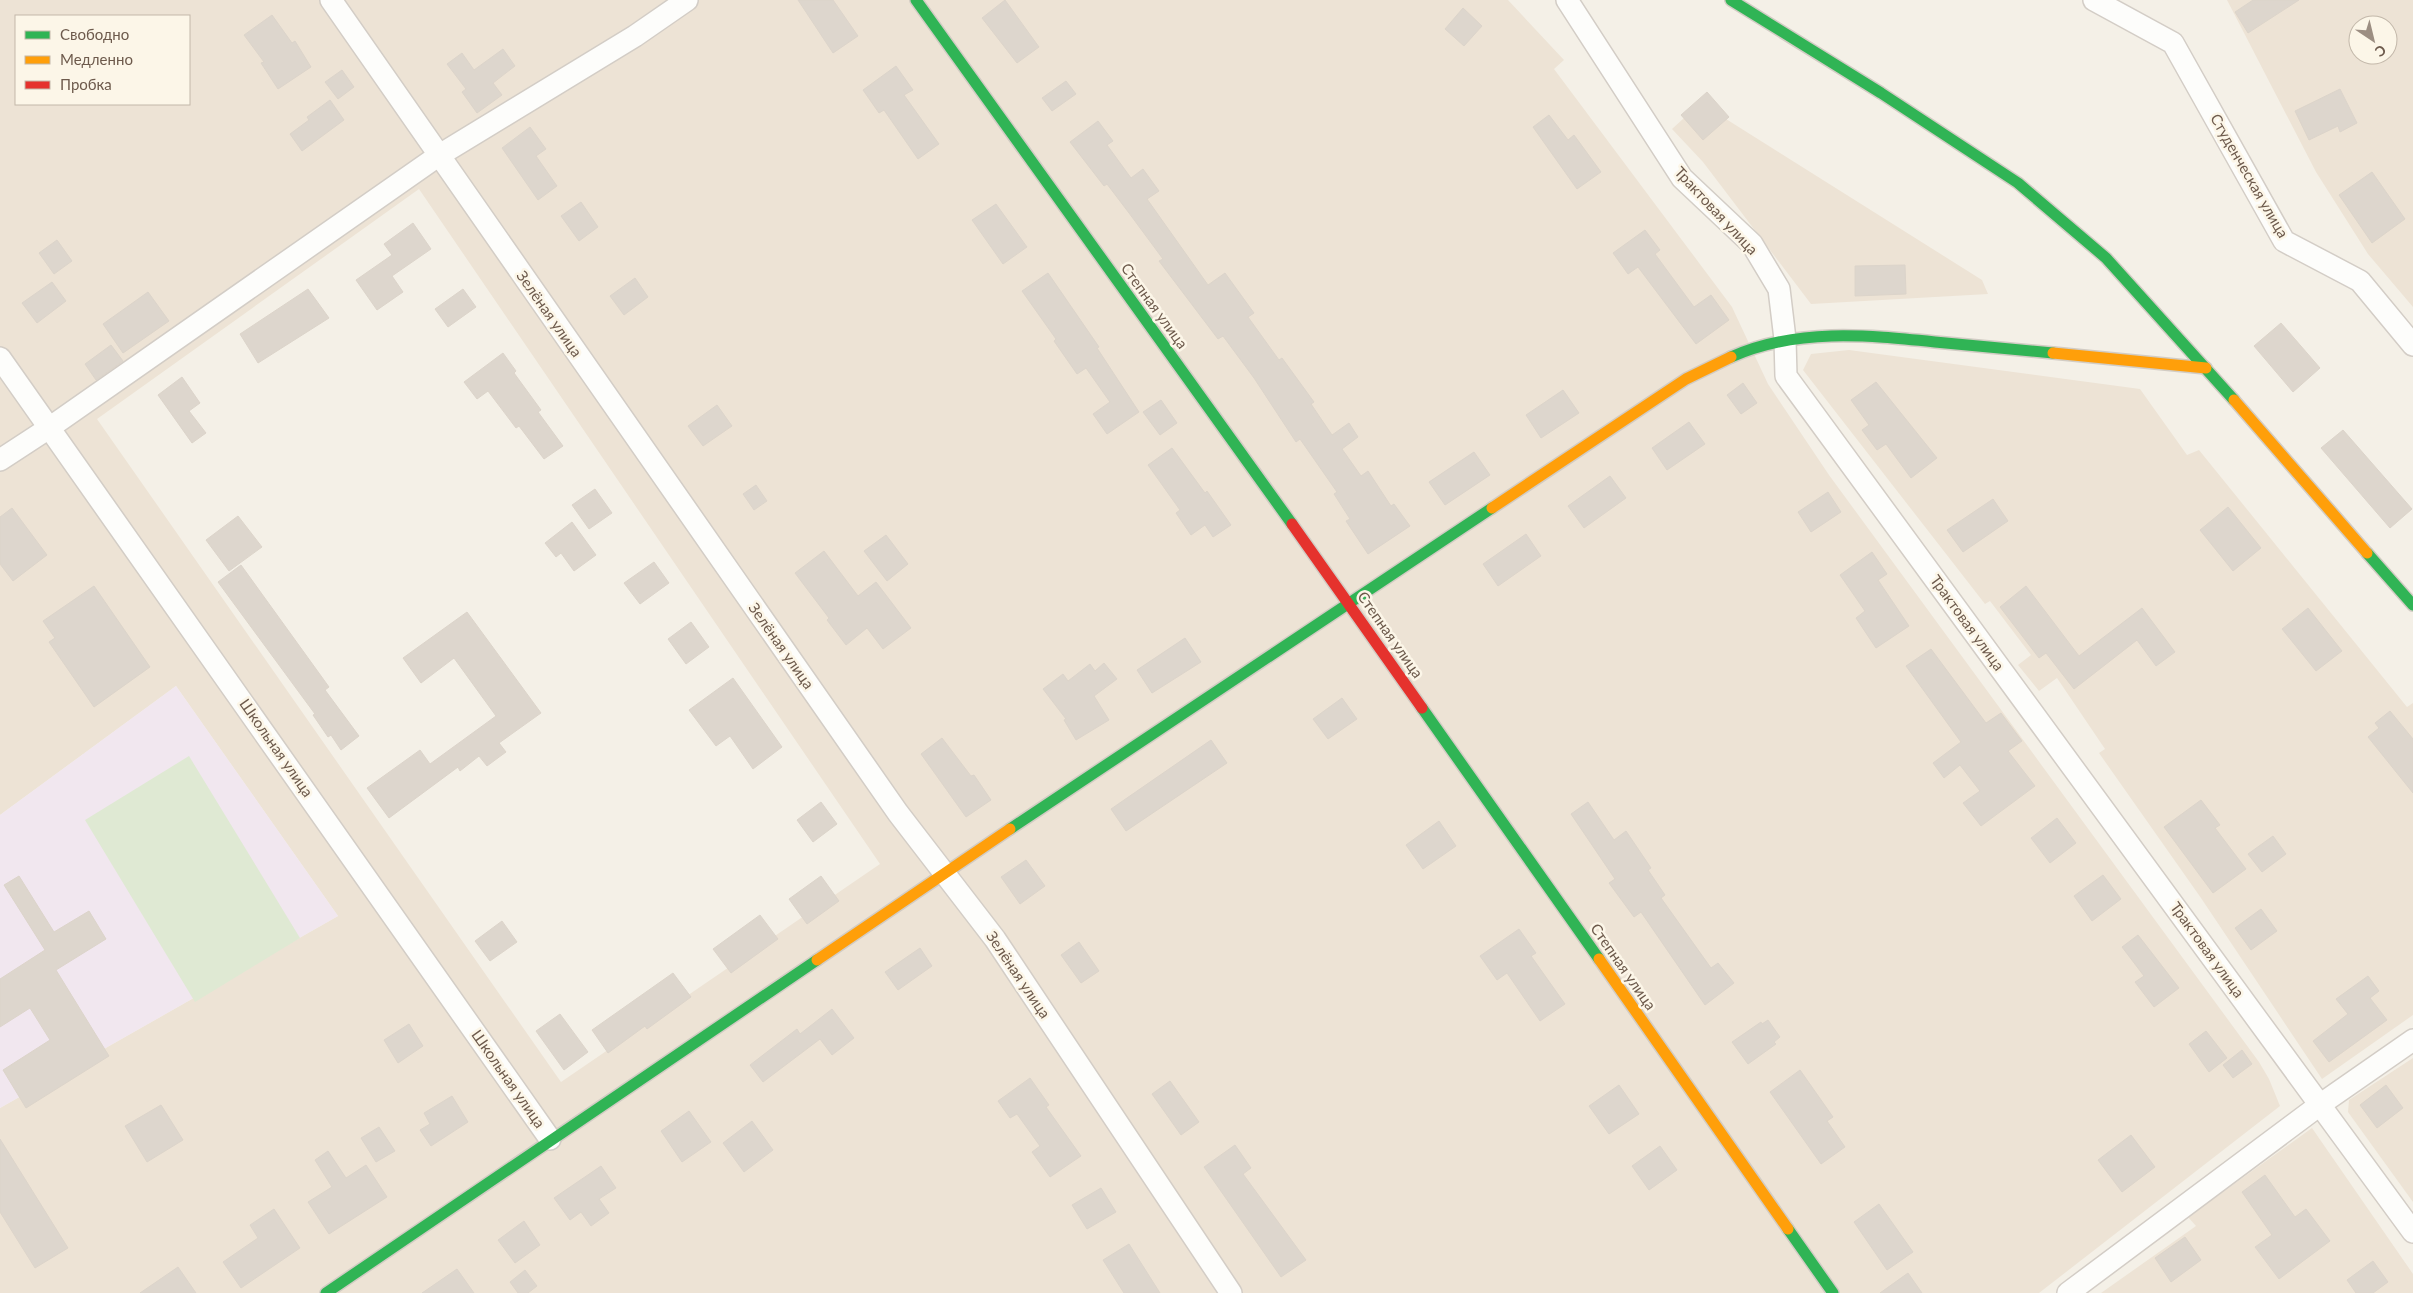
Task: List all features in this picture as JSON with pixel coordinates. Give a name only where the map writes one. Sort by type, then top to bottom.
[{"type":"street","name":"Зелёная улица","points":[[331,0],[438,156],[893,805],[994,939],[1231,1293]]},
{"type":"street","points":[[0,460],[49,428],[438,156],[635,36],[687,0]]},
{"type":"street","name":"Степная улица","points":[[916,0],[1348,602],[1833,1293]]},
{"type":"street","name":"Трактовая улица","points":[[1567,0],[1682,178],[1752,244],[1779,289],[1785,339],[1786,376],[2413,1232]]},
{"type":"street","points":[[1731,0],[1881,93],[2018,183],[2106,258],[2206,368],[2413,605]]},
{"type":"street","name":"Студенческая улица","points":[[2094,0],[2174,43],[2284,241],[2360,281],[2413,345]]},
{"type":"street","points":[[326,1293],[944,873],[1686,378],[1735,356],[1785,339],[1833,335],[1876,336],[2206,368]]},
{"type":"street","name":"Школьная улица","points":[[0,358],[550,1139]]},
{"type":"street","points":[[2068,1293],[2320,1104],[2413,1040]]},
{"type":"shaded area","points":[[0,0],[1508,0],[1564,60],[1554,69],[1732,307],[1768,384],[1829,475],[2259,1062],[2269,1079],[2280,1106],[2039,1293],[0,1293],[0,1108],[338,916],[176,686],[0,815]],"holes":[[[419,189],[880,864],[561,1082],[97,419]]]},
{"type":"shaded area","points":[[2227,0],[2413,0],[2413,307],[2368,254],[2316,172]]},
{"type":"shaded area","points":[[1684,118],[1726,119],[1982,280],[1988,294],[1811,304],[1703,162],[1672,129]]},
{"type":"shaded area","points":[[1849,350],[2140,389],[2187,455],[2199,450],[2407,707],[2413,703],[2413,1015],[2322,1079],[2201,898],[2099,753],[2105,749],[2057,678],[2039,691],[2018,665],[2031,655],[1990,601],[1985,604],[1803,370],[1811,354]]},
{"type":"shaded area","points":[[176,686],[338,916],[0,1108],[0,815]]},
{"type":"shaded area","points":[[2413,1058],[2413,1202],[2348,1112],[2349,1100]]},
{"type":"shaded area","points":[[2312,1128],[2413,1274],[2413,1293],[2101,1293],[2196,1226],[2188,1217]]},
{"type":"green space","points":[[189,756],[300,938],[195,1002],[85,820]]},
{"type":"building","points":[[798,0],[833,0],[858,36],[833,53]]},
{"type":"building","points":[[1005,0],[1039,47],[1017,63],[982,18]]},
{"type":"building","points":[[2253,0],[2299,0],[2248,33],[2235,12]]},
{"type":"building","points":[[1463,8],[1482,26],[1464,46],[1445,29]]},
{"type":"building","points":[[272,15],[292,43],[295,41],[311,67],[278,89],[261,63],[264,62],[244,35]]},
{"type":"building","points":[[503,49],[515,66],[493,83],[502,95],[477,113],[462,92],[466,89],[447,64],[462,53],[474,70]]},
{"type":"building","points":[[896,66],[913,90],[904,95],[939,144],[918,159],[884,110],[879,113],[863,90]]},
{"type":"building","points":[[342,70],[354,87],[338,99],[325,82]]},
{"type":"building","points":[[1066,81],[1076,94],[1052,111],[1042,98]]},
{"type":"building","points":[[2340,89],[2357,123],[2340,132],[2338,126],[2309,140],[2295,111]]},
{"type":"building","points":[[1707,92],[1729,117],[1703,140],[1681,115]]},
{"type":"building","points":[[330,100],[344,120],[302,151],[290,134],[309,120],[307,117]]},
{"type":"building","points":[[1549,115],[1568,140],[1574,135],[1601,172],[1577,189],[1533,127]]},
{"type":"building","points":[[1098,121],[1113,141],[1107,145],[1131,178],[1143,169],[1159,191],[1147,199],[1208,285],[1225,273],[1254,313],[1248,317],[1279,360],[1282,358],[1314,402],[1311,404],[1332,435],[1349,423],[1358,437],[1342,449],[1361,476],[1368,471],[1391,506],[1394,504],[1410,526],[1368,554],[1346,521],[1350,519],[1334,494],[1337,492],[1300,439],[1296,442],[1254,378],[1223,336],[1218,339],[1159,261],[1163,259],[1129,213],[1107,184],[1104,186],[1070,142]]},
{"type":"building","points":[[530,127],[546,149],[536,156],[557,186],[538,200],[502,148]]},
{"type":"building","points":[[2372,172],[2405,219],[2372,243],[2339,195]]},
{"type":"building","points":[[581,202],[598,227],[579,241],[561,216]]},
{"type":"building","points":[[996,204],[1027,247],[1003,264],[972,220]]},
{"type":"building","points":[[413,223],[431,249],[392,276],[403,292],[377,310],[356,280],[392,255],[384,244]]},
{"type":"building","points":[[1645,230],[1660,250],[1655,254],[1694,307],[1711,295],[1729,320],[1696,344],[1638,267],[1628,274],[1613,253]]},
{"type":"building","points":[[57,240],[72,261],[54,274],[39,253]]},
{"type":"building","points":[[1905,265],[1906,294],[1855,296],[1855,266]]},
{"type":"building","points":[[1048,273],[1099,347],[1097,348],[1139,412],[1107,434],[1093,414],[1110,402],[1086,368],[1077,374],[1054,341],[1056,339],[1022,291]]},
{"type":"building","points":[[635,278],[648,297],[624,315],[610,296]]},
{"type":"building","points":[[52,282],[66,301],[37,323],[22,303]]},
{"type":"building","points":[[308,289],[329,318],[258,363],[240,334]]},
{"type":"building","points":[[463,289],[476,307],[448,327],[435,309]]},
{"type":"building","points":[[148,292],[169,321],[123,353],[103,324]]},
{"type":"building","points":[[2281,323],[2320,368],[2293,392],[2254,346]]},
{"type":"building","points":[[111,345],[123,361],[96,380],[85,364]]},
{"type":"building","points":[[503,353],[516,371],[514,373],[541,410],[538,412],[563,446],[544,459],[519,426],[516,428],[488,391],[477,399],[464,382]]},
{"type":"building","points":[[182,377],[200,403],[189,411],[206,433],[192,443],[158,395]]},
{"type":"building","points":[[1876,382],[1937,458],[1911,478],[1886,444],[1877,450],[1862,430],[1869,425],[1851,400]]},
{"type":"building","points":[[1743,383],[1757,403],[1741,414],[1727,395]]},
{"type":"building","points":[[1563,390],[1579,413],[1541,438],[1526,415]]},
{"type":"building","points":[[1161,400],[1177,423],[1160,435],[1143,412]]},
{"type":"building","points":[[717,405],[732,426],[703,446],[688,426]]},
{"type":"building","points":[[1689,422],[1705,444],[1667,470],[1652,448]]},
{"type":"building","points":[[2343,430],[2412,509],[2390,528],[2321,448]]},
{"type":"building","points":[[1172,448],[1205,493],[1207,491],[1231,525],[1213,537],[1205,525],[1191,535],[1176,513],[1180,510],[1148,465]]},
{"type":"building","points":[[1474,452],[1490,475],[1445,505],[1429,482]]},
{"type":"building","points":[[1610,476],[1626,498],[1584,528],[1568,506]]},
{"type":"building","points":[[756,485],[767,501],[754,510],[743,494]]},
{"type":"building","points":[[595,489],[612,513],[589,529],[572,505]]},
{"type":"building","points":[[1828,492],[1841,512],[1811,532],[1798,512]]},
{"type":"building","points":[[1993,499],[2008,521],[1963,552],[1947,530]]},
{"type":"building","points":[[2228,507],[2261,548],[2233,571],[2200,530]]},
{"type":"building","points":[[12,508],[47,555],[13,581],[0,564],[0,517]]},
{"type":"building","points":[[238,516],[262,547],[229,571],[206,540]]},
{"type":"building","points":[[572,522],[596,555],[574,571],[561,553],[556,557],[545,543]]},
{"type":"building","points":[[1526,534],[1541,556],[1498,586],[1483,564]]},
{"type":"building","points":[[886,535],[908,564],[887,581],[864,551]]},
{"type":"building","points":[[824,551],[858,596],[876,582],[911,628],[883,649],[867,628],[846,645],[827,620],[829,618],[795,573]]},
{"type":"building","points":[[1872,552],[1887,574],[1878,580],[1909,626],[1876,648],[1856,618],[1865,611],[1840,575]]},
{"type":"building","points":[[654,562],[669,583],[640,604],[624,583]]},
{"type":"building","points":[[241,565],[329,687],[325,690],[359,736],[341,750],[331,735],[328,737],[313,715],[315,714],[218,582]]},
{"type":"building","points":[[94,586],[150,667],[94,707],[49,642],[55,638],[43,621]]},
{"type":"building","points":[[2026,586],[2079,656],[2142,608],[2175,652],[2156,666],[2137,640],[2074,689],[2046,653],[2039,658],[2000,607]]},
{"type":"building","points":[[2308,608],[2342,651],[2316,671],[2282,629]]},
{"type":"building","points":[[467,612],[541,713],[499,743],[506,752],[487,766],[479,756],[460,771],[458,767],[389,818],[367,788],[420,750],[430,764],[496,716],[454,658],[421,683],[403,658]]},
{"type":"building","points":[[691,622],[709,647],[686,664],[668,639]]},
{"type":"building","points":[[1185,638],[1201,662],[1152,693],[1137,670]]},
{"type":"building","points":[[1931,649],[1986,723],[2001,713],[2022,741],[2008,751],[2035,786],[1981,826],[1963,803],[1980,791],[1960,765],[1944,778],[1933,763],[1961,742],[1906,666]]},
{"type":"building","points":[[1104,663],[1117,679],[1094,696],[1109,720],[1076,740],[1064,720],[1066,719],[1043,689],[1063,674],[1068,681],[1090,664],[1095,671]]},
{"type":"building","points":[[733,678],[782,747],[753,769],[730,736],[716,746],[689,710]]},
{"type":"building","points":[[1342,698],[1357,719],[1328,739],[1313,719]]},
{"type":"building","points":[[2390,711],[2413,739],[2413,793],[2368,737],[2379,728],[2375,723]]},
{"type":"building","points":[[942,738],[971,776],[974,775],[991,800],[966,817],[921,754]]},
{"type":"building","points":[[1211,740],[1227,763],[1126,831],[1111,809]]},
{"type":"building","points":[[2201,800],[2220,825],[2215,828],[2246,869],[2213,893],[2164,827]]},
{"type":"building","points":[[821,802],[837,824],[813,842],[797,820]]},
{"type":"building","points":[[1588,802],[1614,840],[1626,831],[1651,868],[1648,870],[1665,895],[1661,898],[1711,968],[1718,963],[1734,983],[1705,1005],[1641,912],[1634,917],[1609,883],[1615,879],[1571,814]]},
{"type":"building","points":[[2057,818],[2076,843],[2050,863],[2031,838]]},
{"type":"building","points":[[1439,821],[1456,846],[1423,869],[1406,845]]},
{"type":"building","points":[[2273,836],[2286,854],[2262,872],[2248,854]]},
{"type":"building","points":[[1026,860],[1045,886],[1020,904],[1001,877]]},
{"type":"building","points":[[2103,875],[2121,899],[2092,921],[2074,896]]},
{"type":"building","points":[[19,876],[54,932],[89,911],[106,939],[56,970],[109,1056],[26,1108],[3,1070],[50,1040],[30,1008],[0,1027],[0,979],[45,950],[4,885]]},
{"type":"building","points":[[821,876],[839,901],[807,924],[789,899]]},
{"type":"building","points":[[2261,909],[2277,931],[2251,950],[2235,928]]},
{"type":"building","points":[[760,915],[778,939],[731,973],[713,949]]},
{"type":"building","points":[[502,921],[517,942],[490,961],[475,941]]},
{"type":"building","points":[[1519,929],[1536,953],[1531,956],[1565,1004],[1540,1021],[1507,973],[1497,980],[1480,956]]},
{"type":"building","points":[[2138,935],[2179,988],[2154,1007],[2135,982],[2144,976],[2122,947]]},
{"type":"building","points":[[1079,942],[1099,971],[1081,983],[1061,955]]},
{"type":"building","points":[[920,948],[932,966],[898,990],[885,972]]},
{"type":"building","points":[[673,973],[691,997],[647,1029],[645,1026],[608,1053],[592,1030]]},
{"type":"building","points":[[2368,976],[2379,991],[2370,998],[2387,1020],[2329,1062],[2313,1041],[2348,1014],[2336,999]]},
{"type":"building","points":[[832,1009],[854,1038],[832,1055],[820,1039],[763,1082],[750,1065],[797,1029],[800,1034]]},
{"type":"building","points":[[560,1014],[588,1052],[564,1070],[536,1031]]},
{"type":"building","points":[[1768,1020],[1780,1037],[1774,1042],[1776,1044],[1748,1064],[1732,1042],[1761,1022],[1762,1024]]},
{"type":"building","points":[[409,1024],[423,1046],[398,1063],[384,1040]]},
{"type":"building","points":[[2206,1031],[2227,1058],[2209,1072],[2189,1044]]},
{"type":"building","points":[[2242,1050],[2252,1064],[2233,1078],[2223,1065]]},
{"type":"building","points":[[1800,1070],[1833,1117],[1827,1121],[1845,1147],[1821,1164],[1770,1092]]},
{"type":"building","points":[[1030,1078],[1049,1105],[1046,1107],[1081,1156],[1050,1177],[1032,1152],[1040,1146],[1017,1114],[1010,1118],[998,1101]]},
{"type":"building","points":[[1170,1081],[1199,1122],[1181,1135],[1152,1094]]},
{"type":"building","points":[[1619,1085],[1639,1114],[1609,1134],[1589,1106]]},
{"type":"building","points":[[2386,1085],[2403,1108],[2377,1128],[2360,1105]]},
{"type":"building","points":[[452,1096],[468,1122],[431,1146],[420,1130],[430,1124],[424,1113]]},
{"type":"building","points":[[161,1105],[183,1140],[147,1162],[125,1126]]},
{"type":"building","points":[[689,1111],[711,1142],[682,1162],[661,1131]]},
{"type":"building","points":[[752,1121],[773,1150],[744,1172],[723,1143]]},
{"type":"building","points":[[379,1127],[395,1151],[376,1162],[361,1138]]},
{"type":"building","points":[[2131,1135],[2155,1167],[2122,1192],[2098,1160]]},
{"type":"building","points":[[0,1139],[68,1248],[35,1268],[0,1212]]},
{"type":"building","points":[[1235,1145],[1251,1168],[1243,1174],[1306,1260],[1281,1277],[1204,1167]]},
{"type":"building","points":[[1660,1146],[1677,1170],[1649,1190],[1632,1166]]},
{"type":"building","points":[[328,1151],[346,1178],[366,1165],[387,1197],[329,1234],[308,1202],[332,1187],[315,1160]]},
{"type":"building","points":[[601,1166],[616,1188],[599,1199],[609,1213],[591,1226],[581,1212],[570,1220],[554,1198]]},
{"type":"building","points":[[2265,1175],[2295,1217],[2306,1209],[2330,1241],[2279,1279],[2255,1247],[2272,1235],[2242,1192]]},
{"type":"building","points":[[1101,1188],[1116,1212],[1087,1229],[1072,1205]]},
{"type":"building","points":[[1879,1204],[1913,1252],[1887,1270],[1854,1222]]},
{"type":"building","points":[[274,1209],[300,1248],[241,1288],[223,1262],[258,1238],[250,1225]]},
{"type":"building","points":[[524,1221],[540,1245],[515,1263],[498,1240]]},
{"type":"building","points":[[2185,1237],[2201,1260],[2171,1282],[2155,1258]]},
{"type":"building","points":[[1129,1244],[1160,1293],[1124,1293],[1103,1260]]},
{"type":"building","points":[[2373,1261],[2388,1282],[2373,1293],[2356,1293],[2347,1280]]},
{"type":"building","points":[[178,1267],[196,1293],[140,1293]]},
{"type":"building","points":[[457,1269],[474,1293],[422,1293]]},
{"type":"building","points":[[525,1270],[537,1286],[528,1293],[518,1293],[510,1282]]},
{"type":"building","points":[[1908,1273],[1922,1293],[1880,1293]]},
{"type":"traffic: fast","points":[[916,0],[1292,524]]},
{"type":"traffic: fast","points":[[1731,0],[1881,93],[2018,183],[2106,258],[2234,400]]},
{"type":"traffic: fast","points":[[1731,357],[1781,341],[1831,336],[1883,337],[2053,353]]},
{"type":"traffic: fast","points":[[1010,829],[1492,508]]},
{"type":"traffic: fast","points":[[2367,553],[2413,605]]},
{"type":"traffic: fast","points":[[1422,708],[1599,959]]},
{"type":"traffic: fast","points":[[326,1293],[817,960]]},
{"type":"traffic: fast","points":[[1788,1229],[1833,1293]]},
{"type":"traffic: slow","points":[[2053,353],[2206,368]]},
{"type":"traffic: slow","points":[[1492,508],[1686,379],[1731,357]]},
{"type":"traffic: slow","points":[[2234,400],[2367,553]]},
{"type":"traffic: slow","points":[[817,960],[1010,829]]},
{"type":"traffic: slow","points":[[1599,959],[1788,1229]]},
{"type":"traffic: jam","points":[[1292,524],[1422,708]]}]
